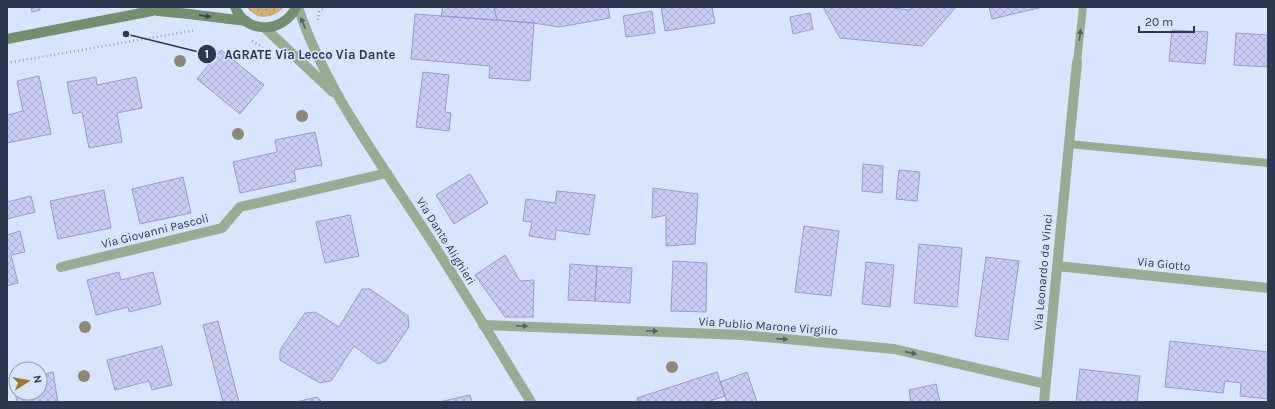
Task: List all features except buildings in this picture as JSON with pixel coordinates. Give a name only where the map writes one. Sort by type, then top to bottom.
[{"type":"street","points":[[7,39],[167,7]]},
{"type":"street","points":[[235,7],[240,16],[246,21],[257,27],[265,28],[282,24],[291,16],[297,7]]},
{"type":"street","name":"Via Dante Alighieri","points":[[297,7],[311,42],[337,96],[484,324],[531,402]]},
{"type":"street","points":[[152,11],[246,21]]},
{"type":"street","name":"Via Dante Alighieri","points":[[265,28],[337,96]]},
{"type":"street","name":"Via Leonardo da Vinci","points":[[1044,402],[1077,62]]},
{"type":"street","name":"Via Giovanni Pascoli","points":[[61,267],[222,228],[240,207],[387,173]]},
{"type":"street","name":"Via Giotto","points":[[1057,266],[1268,288]]},
{"type":"street","name":"Via Publio Marone Virgilio","points":[[484,324],[742,335],[894,349],[1046,384]]},
{"type":"lane","name":"Via Leonardo da Vinci","points":[[1077,62],[1083,8]]},
{"type":"lane","points":[[1068,144],[1268,162]]},
{"type":"path","points":[[7,63],[200,29]]},
{"type":"path","points":[[246,38],[264,47]]},
{"type":"shaded area","points":[[247,7],[284,7],[275,14],[265,17],[255,15]]},
{"type":"place","name":"AGRATE Via Lecco Via Dante","points":[[126,34]]}]
